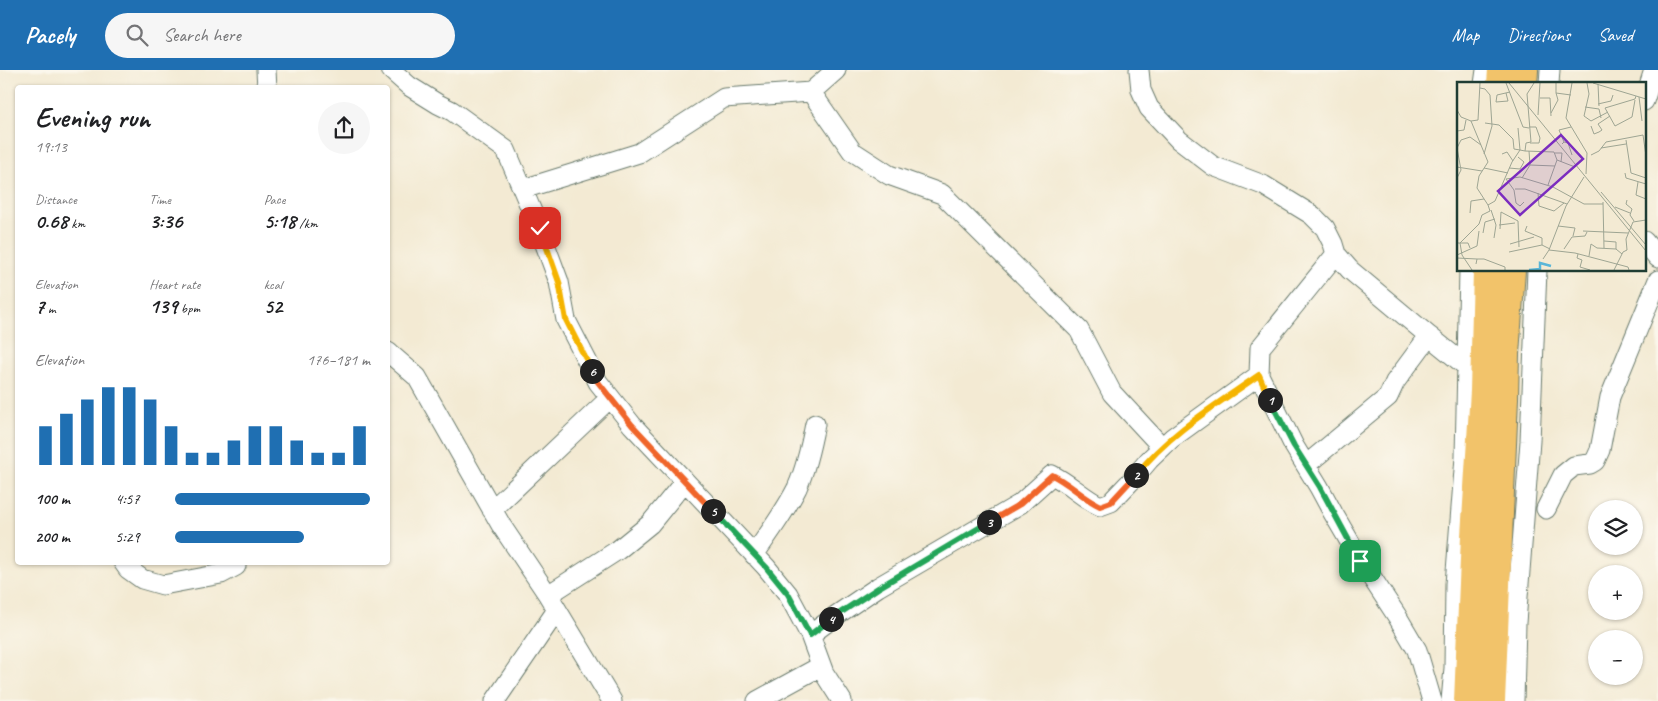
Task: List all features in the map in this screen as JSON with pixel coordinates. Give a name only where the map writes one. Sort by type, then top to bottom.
[{"type":"highway","points":[[1467,701],[1474,536],[1483,391],[1486,271]]},
{"type":"highway","points":[[1492,701],[1506,354],[1512,271]]},
{"type":"street","points":[[266,70],[267,85]]},
{"type":"street","points":[[391,70],[409,86],[452,111],[506,150],[559,282],[566,320],[598,382],[632,425],[754,554],[788,594],[810,635],[824,673],[842,701]]},
{"type":"street","points":[[523,189],[639,153],[724,98],[811,92],[836,70]]},
{"type":"street","points":[[1139,70],[1141,90],[1149,108],[1179,140],[1213,166],[1263,185],[1312,215],[1325,228],[1336,254],[1350,270],[1466,366]]},
{"type":"street","points":[[1646,95],[1654,70]]},
{"type":"street","points":[[811,92],[852,151],[889,175],[942,194],[1079,330],[1112,392],[1162,447]]},
{"type":"street","points":[[1646,243],[1658,258]]},
{"type":"street","points":[[1336,254],[1260,348],[1259,375],[1294,446],[1360,561],[1417,650],[1432,701]]},
{"type":"street","points":[[1451,701],[1454,668],[1455,584],[1465,457],[1468,271]]},
{"type":"street","points":[[1514,701],[1516,623],[1530,441],[1537,271]]},
{"type":"street","points":[[1546,509],[1563,475],[1574,466],[1590,464],[1595,461],[1600,450],[1610,397],[1658,280]]},
{"type":"street","points":[[1306,465],[1388,397],[1395,382],[1429,336]]},
{"type":"street","points":[[390,354],[417,377],[501,525],[552,603],[612,701]]},
{"type":"street","points":[[810,635],[878,588],[1020,504],[1052,475],[1064,480],[1093,503],[1100,506],[1111,502],[1162,447],[1202,415],[1259,375]]},
{"type":"street","points":[[492,510],[610,398]]},
{"type":"street","points":[[754,554],[797,487],[809,454],[815,424]]},
{"type":"street","points":[[495,701],[552,603],[650,524],[685,481]]},
{"type":"street","points":[[127,565],[142,579],[163,585],[221,574],[236,566]]},
{"type":"street","points":[[757,701],[821,666]]},
{"type":"route","points":[[540,228],[559,282],[566,320],[598,382],[632,425],[766,567],[788,594],[810,635],[878,588],[1020,504],[1052,475],[1064,480],[1093,503],[1100,506],[1111,502],[1172,438],[1259,375],[1294,446],[1320,487],[1360,561]]}]
